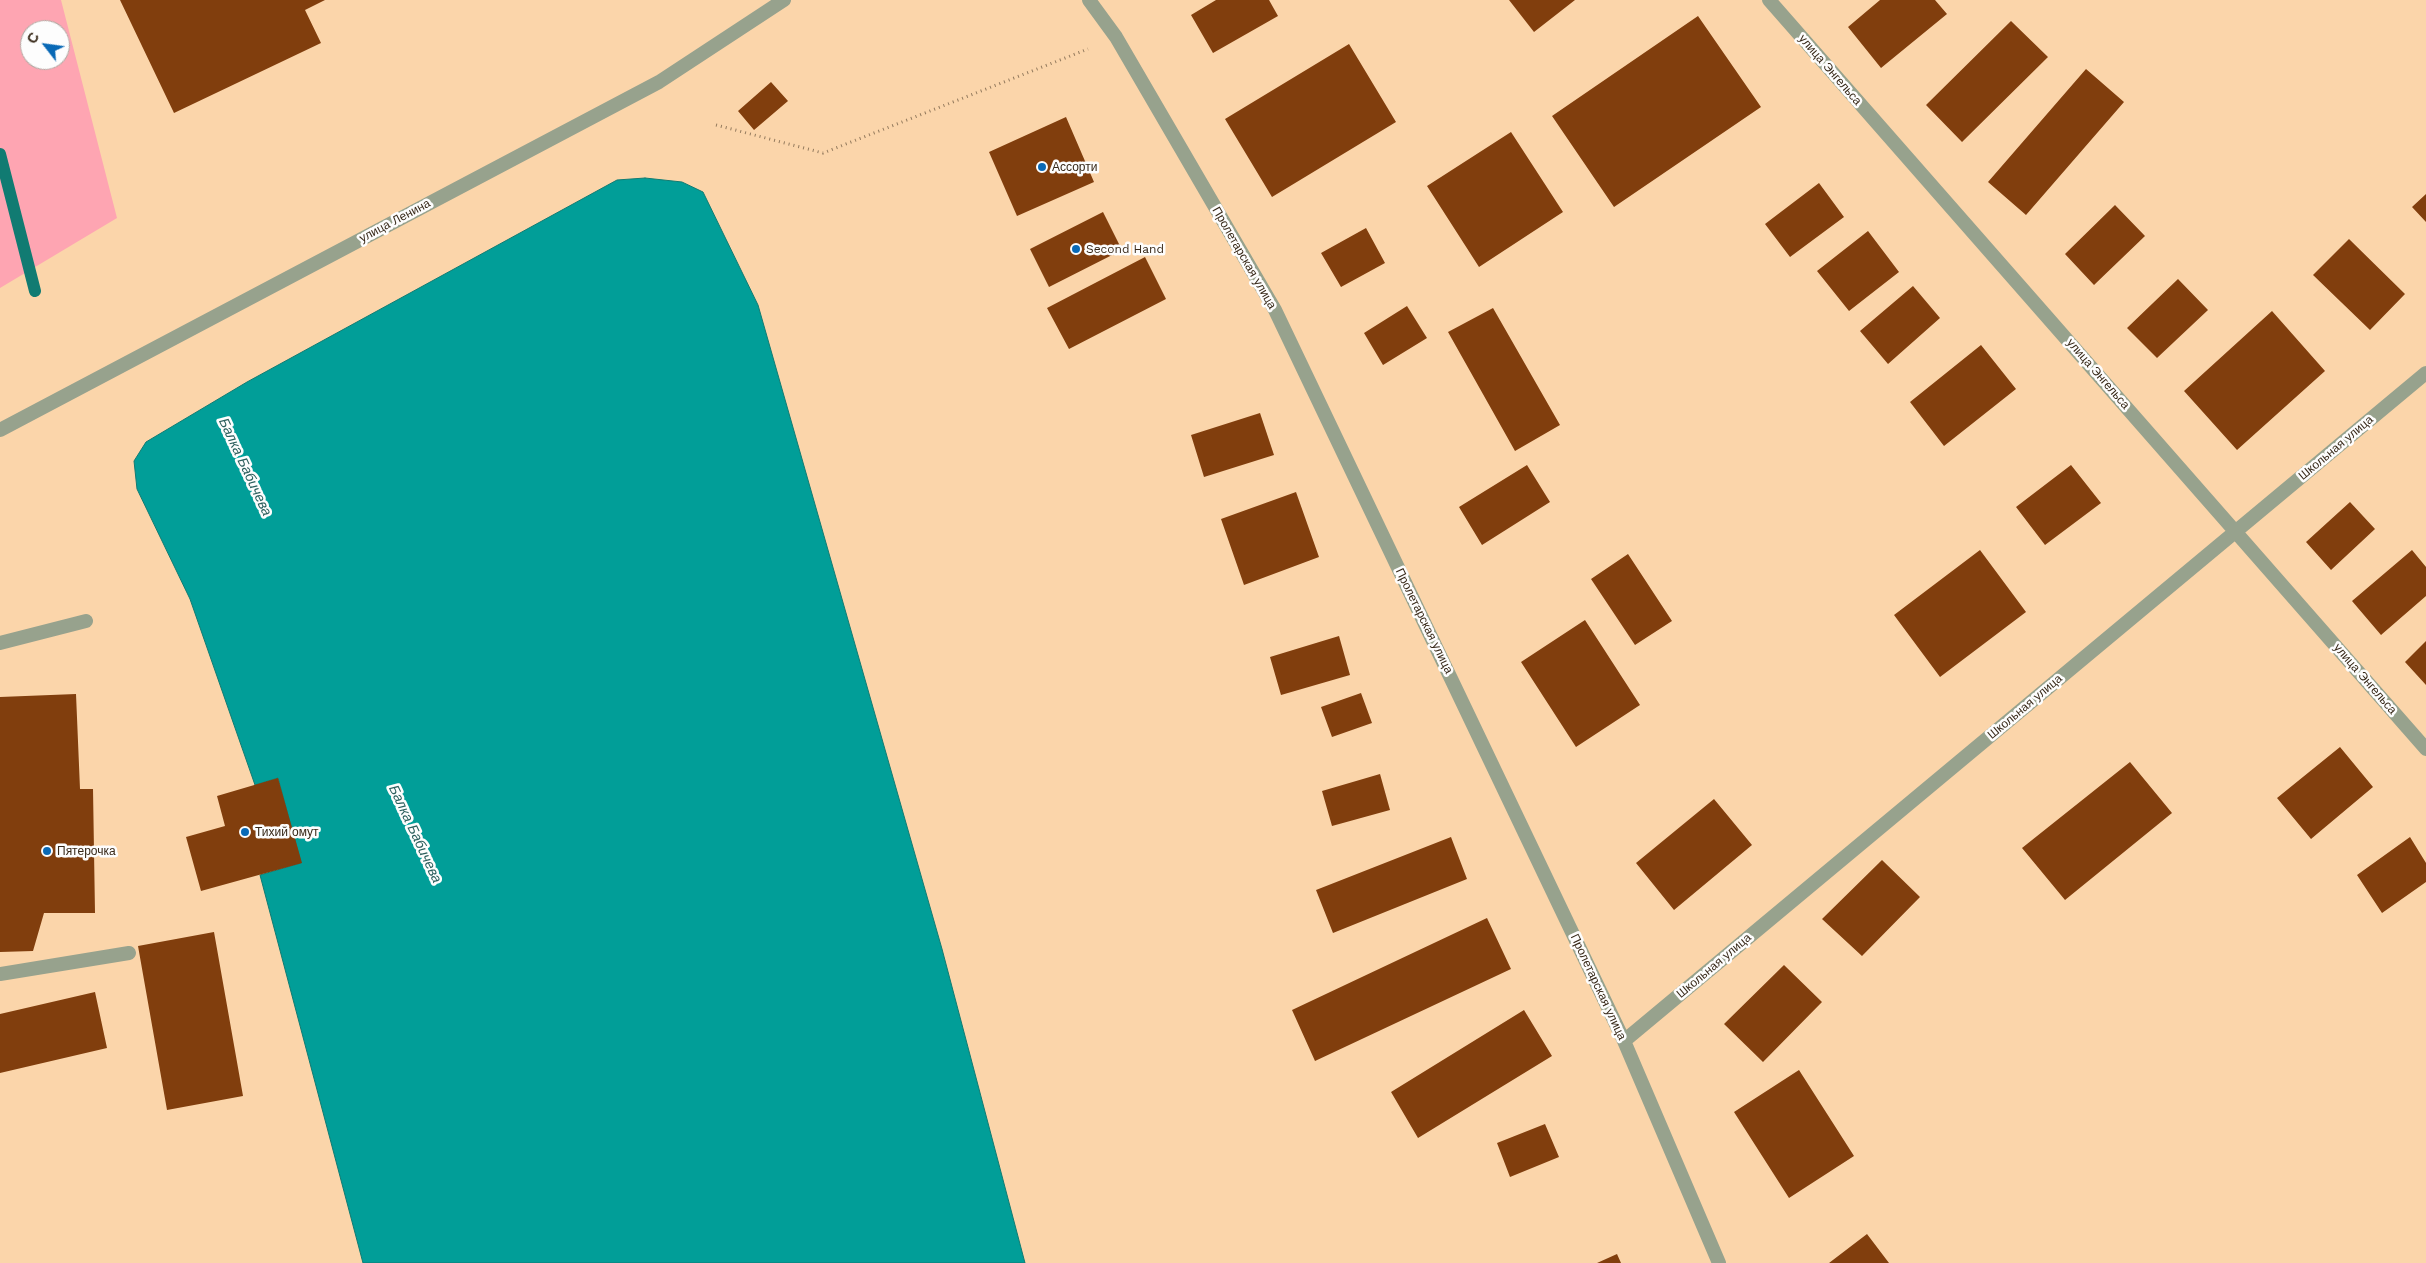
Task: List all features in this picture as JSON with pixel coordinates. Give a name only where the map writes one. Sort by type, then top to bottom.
[{"type":"street","name":"улица Ленина","points":[[0,430],[659,82],[784,0]]},
{"type":"street","name":"Пролетарская улица","points":[[1089,0],[1116,37],[1275,310],[1624,1041],[1719,1263]]},
{"type":"street","name":"улица Энгельса","points":[[1768,0],[2426,749]]},
{"type":"street","name":"Школьная улица","points":[[1624,1041],[2426,373]]},
{"type":"street","points":[[0,643],[86,621]]},
{"type":"street","points":[[0,974],[129,953]]},
{"type":"path","points":[[716,125],[824,153],[1116,37]]},
{"type":"shaded area","points":[[0,0],[61,0],[66,20],[20,20],[20,70],[70,70],[70,35],[117,218],[0,288]]},
{"type":"water","name":"Балка Бабичева","points":[[645,178],[682,182],[703,192],[758,305],[942,949],[1025,1263],[363,1263],[260,875],[301,863],[278,778],[255,785],[190,599],[137,489],[134,461],[146,442],[247,382],[617,180]]},
{"type":"building","points":[[120,0],[325,0],[305,10],[321,43],[174,113]]},
{"type":"building","points":[[1216,0],[1269,0],[1278,16],[1213,53],[1191,15]]},
{"type":"building","points":[[1509,0],[1575,0],[1534,32]]},
{"type":"building","points":[[1880,0],[1935,0],[1947,14],[1881,68],[1848,27]]},
{"type":"building","points":[[1698,16],[1761,107],[1614,207],[1552,116]]},
{"type":"building","points":[[2011,21],[2048,57],[1962,142],[1926,105]]},
{"type":"building","points":[[1349,44],[1396,122],[1272,197],[1225,119]]},
{"type":"building","points":[[2086,69],[2124,102],[2026,215],[1988,182]]},
{"type":"building","points":[[771,82],[788,101],[754,130],[738,111]]},
{"type":"building","name":"Ассорти","points":[[1066,117],[1094,182],[1017,216],[989,152]]},
{"type":"building","points":[[1511,132],[1563,212],[1479,267],[1427,186]]},
{"type":"building","points":[[1819,183],[1844,217],[1790,257],[1765,224]]},
{"type":"building","points":[[2426,194],[2426,222],[2412,207]]},
{"type":"building","points":[[2115,205],[2145,236],[2094,285],[2065,254]]},
{"type":"building","name":"Second Hand","points":[[1103,212],[1122,250],[1049,287],[1030,249]]},
{"type":"building","points":[[1366,228],[1385,263],[1341,287],[1321,253]]},
{"type":"building","points":[[1868,231],[1899,272],[1849,311],[1817,271]]},
{"type":"building","points":[[2349,239],[2405,294],[2370,330],[2313,275]]},
{"type":"building","points":[[1145,257],[1166,299],[1069,349],[1047,308]]},
{"type":"building","points":[[2178,279],[2208,310],[2157,358],[2127,328]]},
{"type":"building","points":[[1913,286],[1940,318],[1888,364],[1860,331]]},
{"type":"building","points":[[1407,306],[1427,338],[1383,365],[1364,333]]},
{"type":"building","points":[[1493,308],[1560,425],[1515,451],[1448,332]]},
{"type":"building","points":[[2272,311],[2325,371],[2237,450],[2184,391]]},
{"type":"building","points":[[1981,345],[2016,389],[1944,446],[1910,402]]},
{"type":"building","points":[[1260,413],[1274,455],[1204,477],[1191,435]]},
{"type":"building","points":[[1527,465],[1550,502],[1482,545],[1459,507]]},
{"type":"building","points":[[2071,465],[2101,503],[2045,545],[2016,507]]},
{"type":"building","points":[[1296,492],[1319,557],[1244,585],[1221,519]]},
{"type":"building","points":[[2350,502],[2375,529],[2331,570],[2306,542]]},
{"type":"building","points":[[1980,550],[2026,612],[1940,677],[1894,615]]},
{"type":"building","points":[[2412,550],[2426,567],[2426,596],[2381,635],[2352,601]]},
{"type":"building","points":[[1628,554],[1672,621],[1635,645],[1591,579]]},
{"type":"building","points":[[1585,620],[1640,705],[1576,747],[1521,662]]},
{"type":"building","points":[[1339,636],[1350,675],[1281,695],[1270,657]]},
{"type":"building","points":[[2426,641],[2426,685],[2405,662]]},
{"type":"building","points":[[1361,693],[1372,723],[1332,737],[1321,707]]},
{"type":"building","name":"Пятерочка","points":[[76,694],[80,789],[93,789],[95,913],[44,913],[33,951],[0,952],[0,697]]},
{"type":"building","points":[[2340,747],[2373,787],[2311,839],[2277,798]]},
{"type":"building","points":[[2130,762],[2172,813],[2065,900],[2022,848]]},
{"type":"building","points":[[1380,774],[1390,810],[1332,826],[1322,791]]},
{"type":"building","points":[[278,778],[302,863],[201,891],[186,837],[225,826],[217,796]]},
{"type":"building","points":[[1714,799],[1752,845],[1674,910],[1636,863]]},
{"type":"building","points":[[1451,837],[1467,879],[1333,933],[1316,890]]},
{"type":"building","points":[[2410,837],[2426,863],[2426,882],[2382,913],[2357,875]]},
{"type":"building","points":[[1882,860],[1920,897],[1862,956],[1822,919]]},
{"type":"building","points":[[1487,918],[1511,969],[1315,1061],[1292,1010]]},
{"type":"building","points":[[214,932],[243,1096],[167,1110],[138,946]]},
{"type":"building","points":[[1784,965],[1822,1002],[1763,1062],[1724,1024]]},
{"type":"building","points":[[95,992],[107,1048],[0,1073],[0,1014]]},
{"type":"building","points":[[1524,1010],[1552,1056],[1418,1138],[1391,1092]]},
{"type":"building","points":[[1799,1070],[1854,1156],[1789,1198],[1734,1112]]},
{"type":"building","points":[[1545,1124],[1559,1157],[1510,1177],[1497,1143]]},
{"type":"building","points":[[1867,1234],[1889,1263],[1829,1263]]},
{"type":"building","points":[[1617,1254],[1621,1263],[1597,1263]]},
{"type":"waterway","points":[[0,154],[35,291]]},
{"type":"place","name":"Ассорти","points":[[1042,167]]},
{"type":"place","name":"Second Hand","points":[[1076,249]]},
{"type":"place","name":"Тихий омут","points":[[245,832]]},
{"type":"place","name":"Пятерочка","points":[[47,851]]}]
